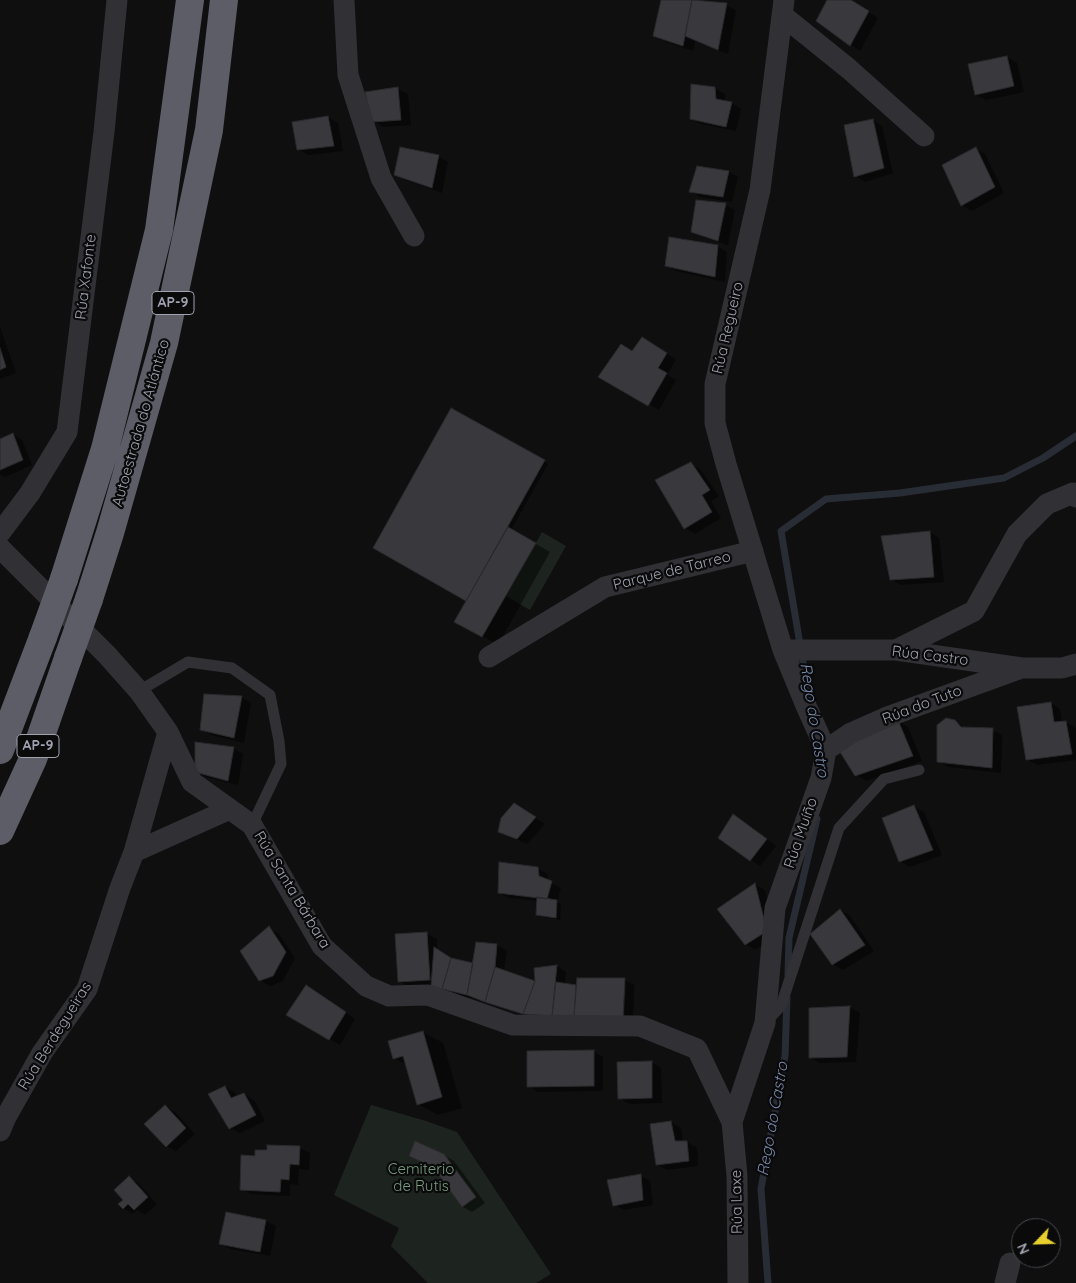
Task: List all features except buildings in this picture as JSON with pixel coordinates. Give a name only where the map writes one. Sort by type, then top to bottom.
[{"type":"highway","name":"Autoestrada do Atlántico","points":[[0,750],[64,579],[105,449],[159,230],[190,0]]},
{"type":"highway","name":"Autoestrada do Atlántico","points":[[0,831],[33,759],[89,599],[110,533],[164,343],[209,130],[224,0]]},
{"type":"street","name":"Rúa Xafonte","points":[[0,533],[30,493],[67,432],[104,132],[116,0]]},
{"type":"street","points":[[344,0],[348,75],[381,178],[414,236]]},
{"type":"street","points":[[783,8],[924,136]]},
{"type":"street","name":"Rúa Regueiro","points":[[783,8],[760,190],[715,384],[715,423],[784,650]]},
{"type":"street","points":[[896,650],[974,611],[1017,534],[1047,504],[1073,493],[1076,497]]},
{"type":"street","name":"Rúa Santa Bárbara","points":[[0,548],[108,654],[139,691],[168,732],[192,782],[252,825],[322,946],[366,986],[389,996],[428,995],[513,1025],[640,1026],[697,1049],[732,1122]]},
{"type":"street","name":"Parque de Tarreo","points":[[489,657],[606,587],[753,552]]},
{"type":"street","points":[[784,650],[826,750]]},
{"type":"street","name":"Rúa Castro","points":[[784,650],[896,650],[1022,668],[1062,668],[1076,664]]},
{"type":"street","name":"Rúa do Tuto","points":[[826,750],[850,733],[887,717],[1022,668]]},
{"type":"street","name":"Rúa Berdegueiras","points":[[0,1131],[42,1053],[87,989],[120,888],[134,852],[168,732]]},
{"type":"street","name":"Rúa Muíño","points":[[732,1122],[765,1023],[775,908],[821,778],[826,750]]},
{"type":"street","points":[[134,852],[230,809]]},
{"type":"street","name":"Rúa Laxe","points":[[732,1122],[737,1176],[738,1283]]},
{"type":"lane","points":[[139,691],[188,662],[232,668],[270,695],[279,741],[281,764],[252,825]]},
{"type":"lane","name":"Rúa Muíño","points":[[765,1023],[782,1006],[839,828],[884,779],[919,770]]},
{"type":"green space","points":[[542,532],[566,546],[530,610],[506,596]]},
{"type":"green space","name":"Cemiterio de Rutis","points":[[371,1105],[457,1132],[551,1274],[536,1283],[428,1283],[391,1246],[399,1228],[334,1195]]},
{"type":"waterway","name":"Rego do Castro","points":[[807,686],[781,531],[826,499],[900,493],[1004,478],[1043,458],[1076,436]]},
{"type":"waterway","name":"Rego do Castro","points":[[788,975],[789,938],[817,819]]},
{"type":"waterway","name":"Rego do Castro","points":[[768,1283],[761,1189],[785,1056],[787,998]]}]
